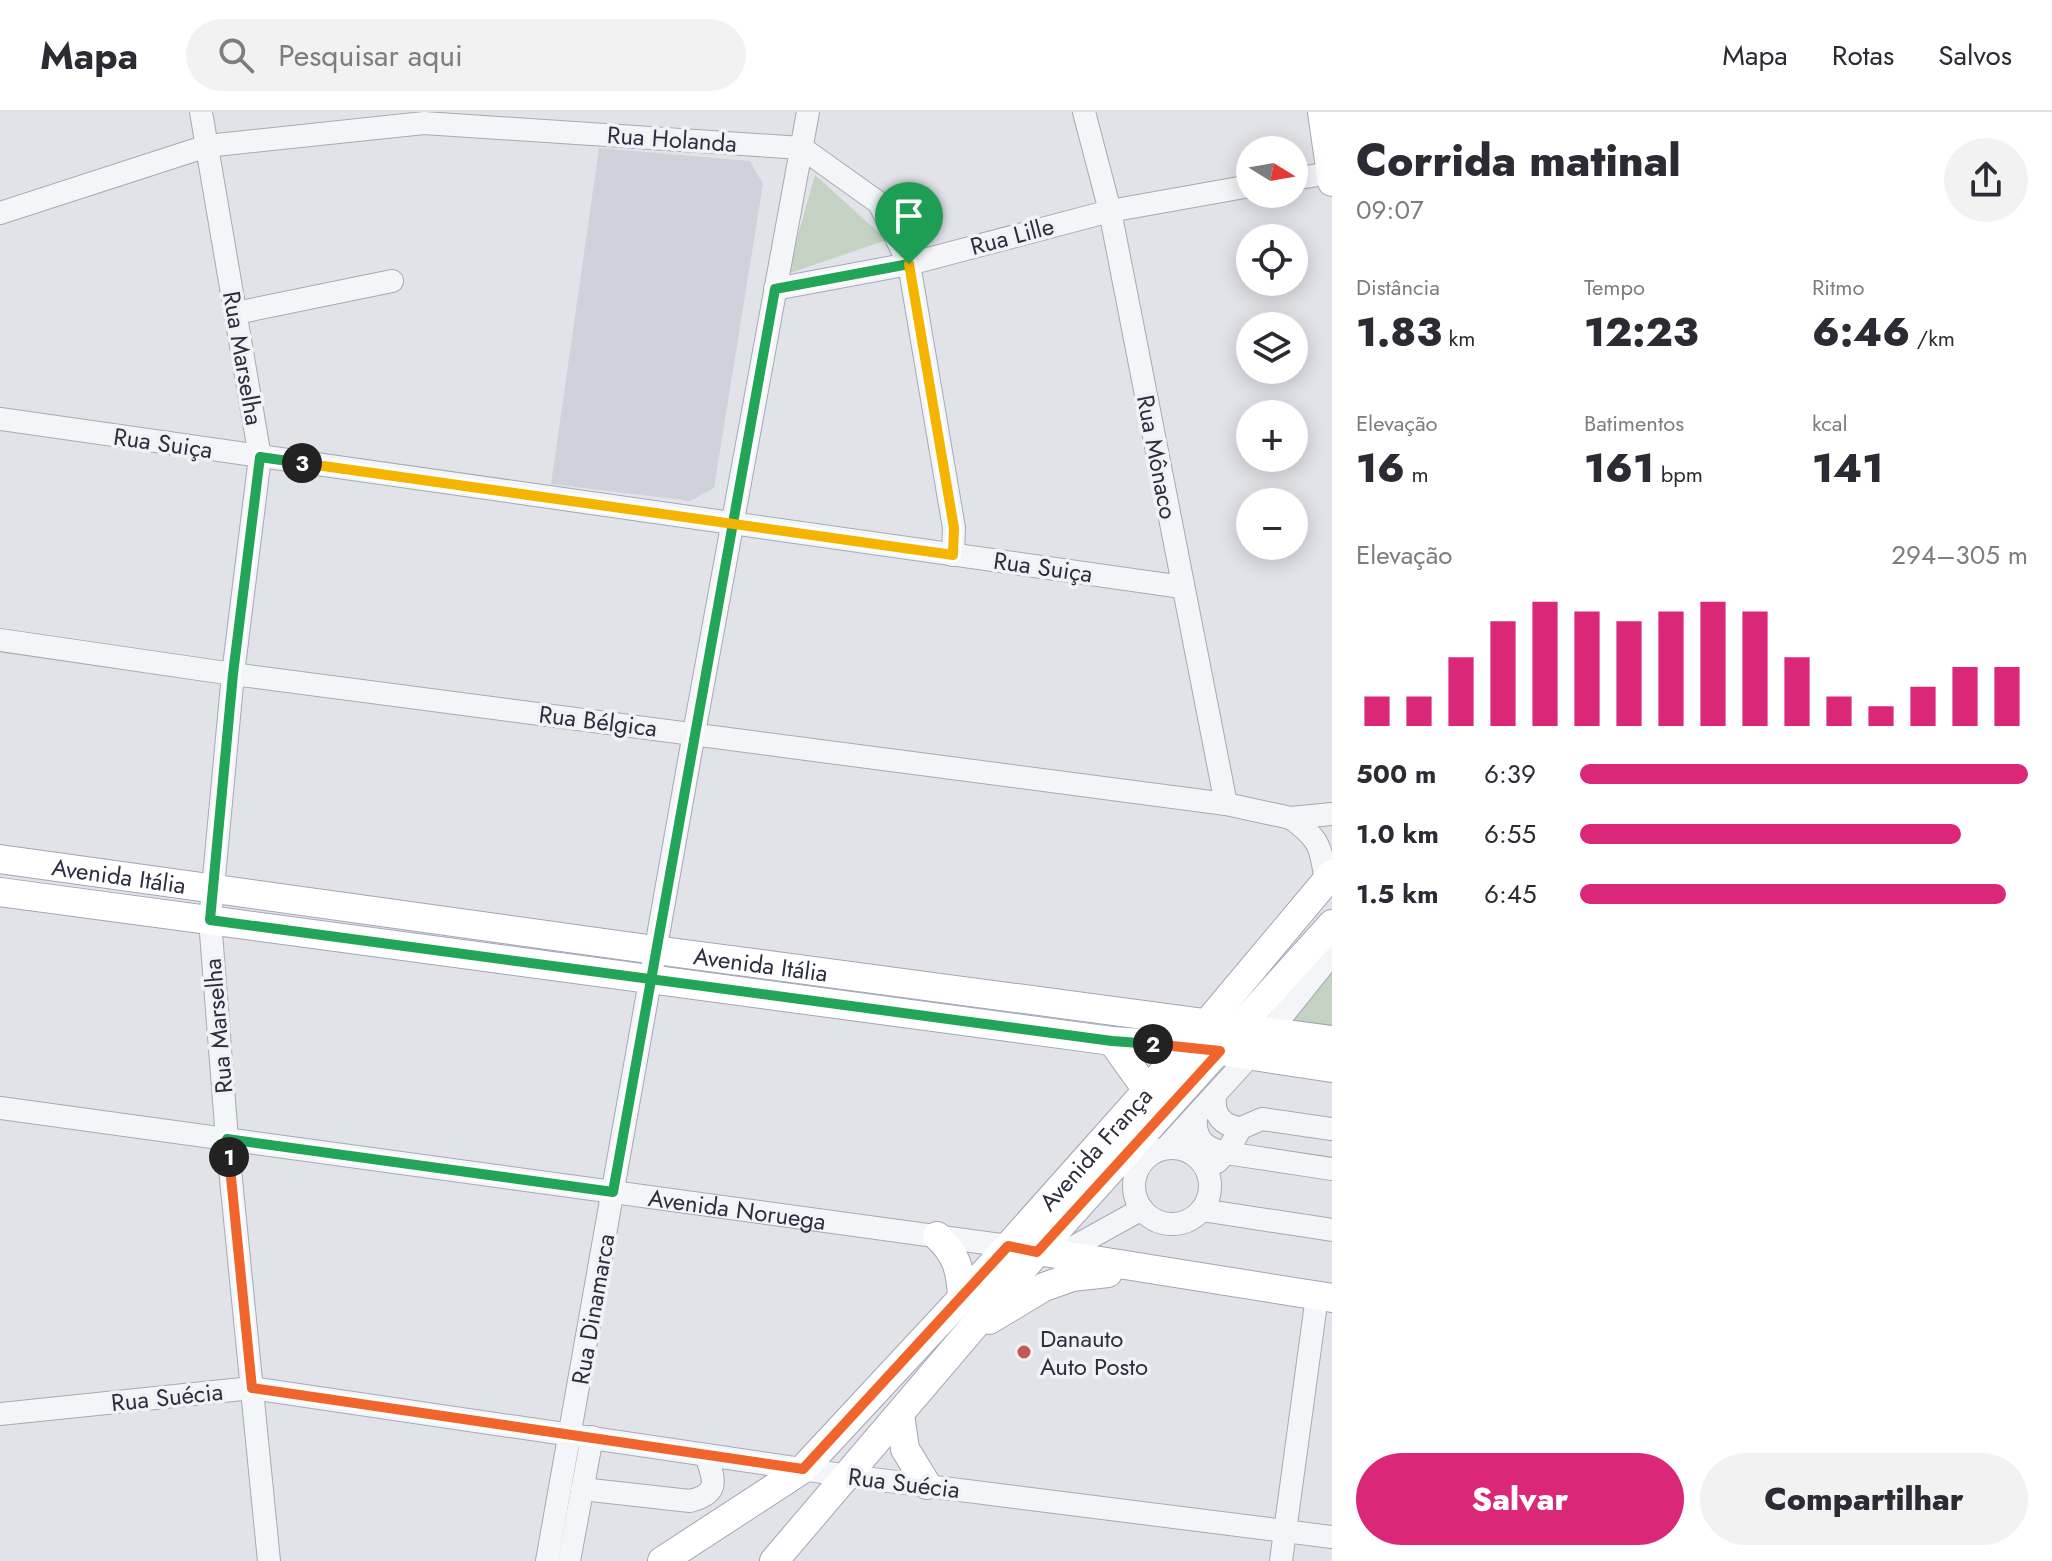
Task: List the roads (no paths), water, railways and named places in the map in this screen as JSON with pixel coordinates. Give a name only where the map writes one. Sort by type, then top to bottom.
[{"type":"main road","points":[[1322,112],[1331,177]]},
{"type":"main road","name":"Avenida Itália","points":[[0,859],[1332,1040]]},
{"type":"main road","name":"Avenida França","points":[[662,1561],[803,1469],[962,1298],[1187,1046],[1329,878]]},
{"type":"main road","name":"Avenida Itália","points":[[0,892],[1112,1041],[1187,1046],[1332,1068]]},
{"type":"main road","name":"Avenida França","points":[[774,1561],[971,1331],[1048,1253],[1332,924]]},
{"type":"main road","points":[[1112,1041],[1147,1090]]},
{"type":"main road","points":[[937,1236],[949,1246],[959,1267],[962,1298]]},
{"type":"main road","name":"Avenida Noruega","points":[[1008,1246],[1325,1297]]},
{"type":"main road","points":[[971,1331],[1044,1287],[1072,1277],[1146,1269]]},
{"type":"main road","points":[[900,1415],[905,1449],[927,1485]]},
{"type":"street","name":"Rua Marselha","points":[[201,112],[260,457],[233,674],[210,920],[227,1139],[269,1561]]},
{"type":"street","name":"Rua Dinamarca","points":[[547,1561],[565,1524],[582,1435],[613,1192],[808,112]]},
{"type":"street","name":"Rua Mônaco","points":[[1084,112],[1110,211],[1226,804]]},
{"type":"street","name":"Rua Holanda","points":[[0,213],[207,146],[424,123],[802,148]]},
{"type":"street","points":[[802,148],[879,203],[909,264],[954,528],[953,555]]},
{"type":"street","points":[[1308,178],[1331,177]]},
{"type":"street","name":"Rua Lille","points":[[775,289],[909,264],[1110,211],[1236,188]]},
{"type":"street","points":[[236,313],[392,281]]},
{"type":"street","name":"Rua Suiça","points":[[0,419],[1182,587]]},
{"type":"street","name":"Rua Bélgica","points":[[0,640],[233,674],[1226,804],[1291,818],[1332,814]]},
{"type":"street","points":[[1291,818],[1313,834],[1329,878]]},
{"type":"street","points":[[1166,1148],[1251,1055],[1332,954]]},
{"type":"street","points":[[1215,1096],[1214,1108],[1219,1119],[1232,1127],[1241,1128],[1262,1119],[1332,1129]]},
{"type":"street","name":"Avenida Noruega","points":[[0,1108],[1008,1246]]},
{"type":"street","points":[[1196,1118],[1198,1138],[1213,1151],[1332,1169]]},
{"type":"street","points":[[1208,1172],[1226,1153],[1241,1128]]},
{"type":"street","points":[[1179,1148],[1191,1152],[1208,1172],[1211,1184],[1205,1203],[1185,1222],[1173,1224],[1150,1217],[1136,1197],[1134,1184],[1137,1172],[1144,1160],[1154,1152],[1179,1148]]},
{"type":"street","points":[[1205,1203],[1332,1215]]},
{"type":"street","points":[[1205,1203],[1332,1230]]},
{"type":"street","points":[[1048,1253],[1142,1209]]},
{"type":"street","points":[[1281,1561],[1325,1297]]},
{"type":"street","name":"Rua Suécia","points":[[0,1414],[252,1388],[849,1476],[1332,1537]]},
{"type":"street","points":[[569,1561],[565,1524],[582,1489],[582,1435]]},
{"type":"street","points":[[582,1489],[690,1501],[705,1497],[712,1489],[714,1479],[706,1455]]},
{"type":"place","name":"Danauto Auto Posto","points":[[1024,1352]]}]
